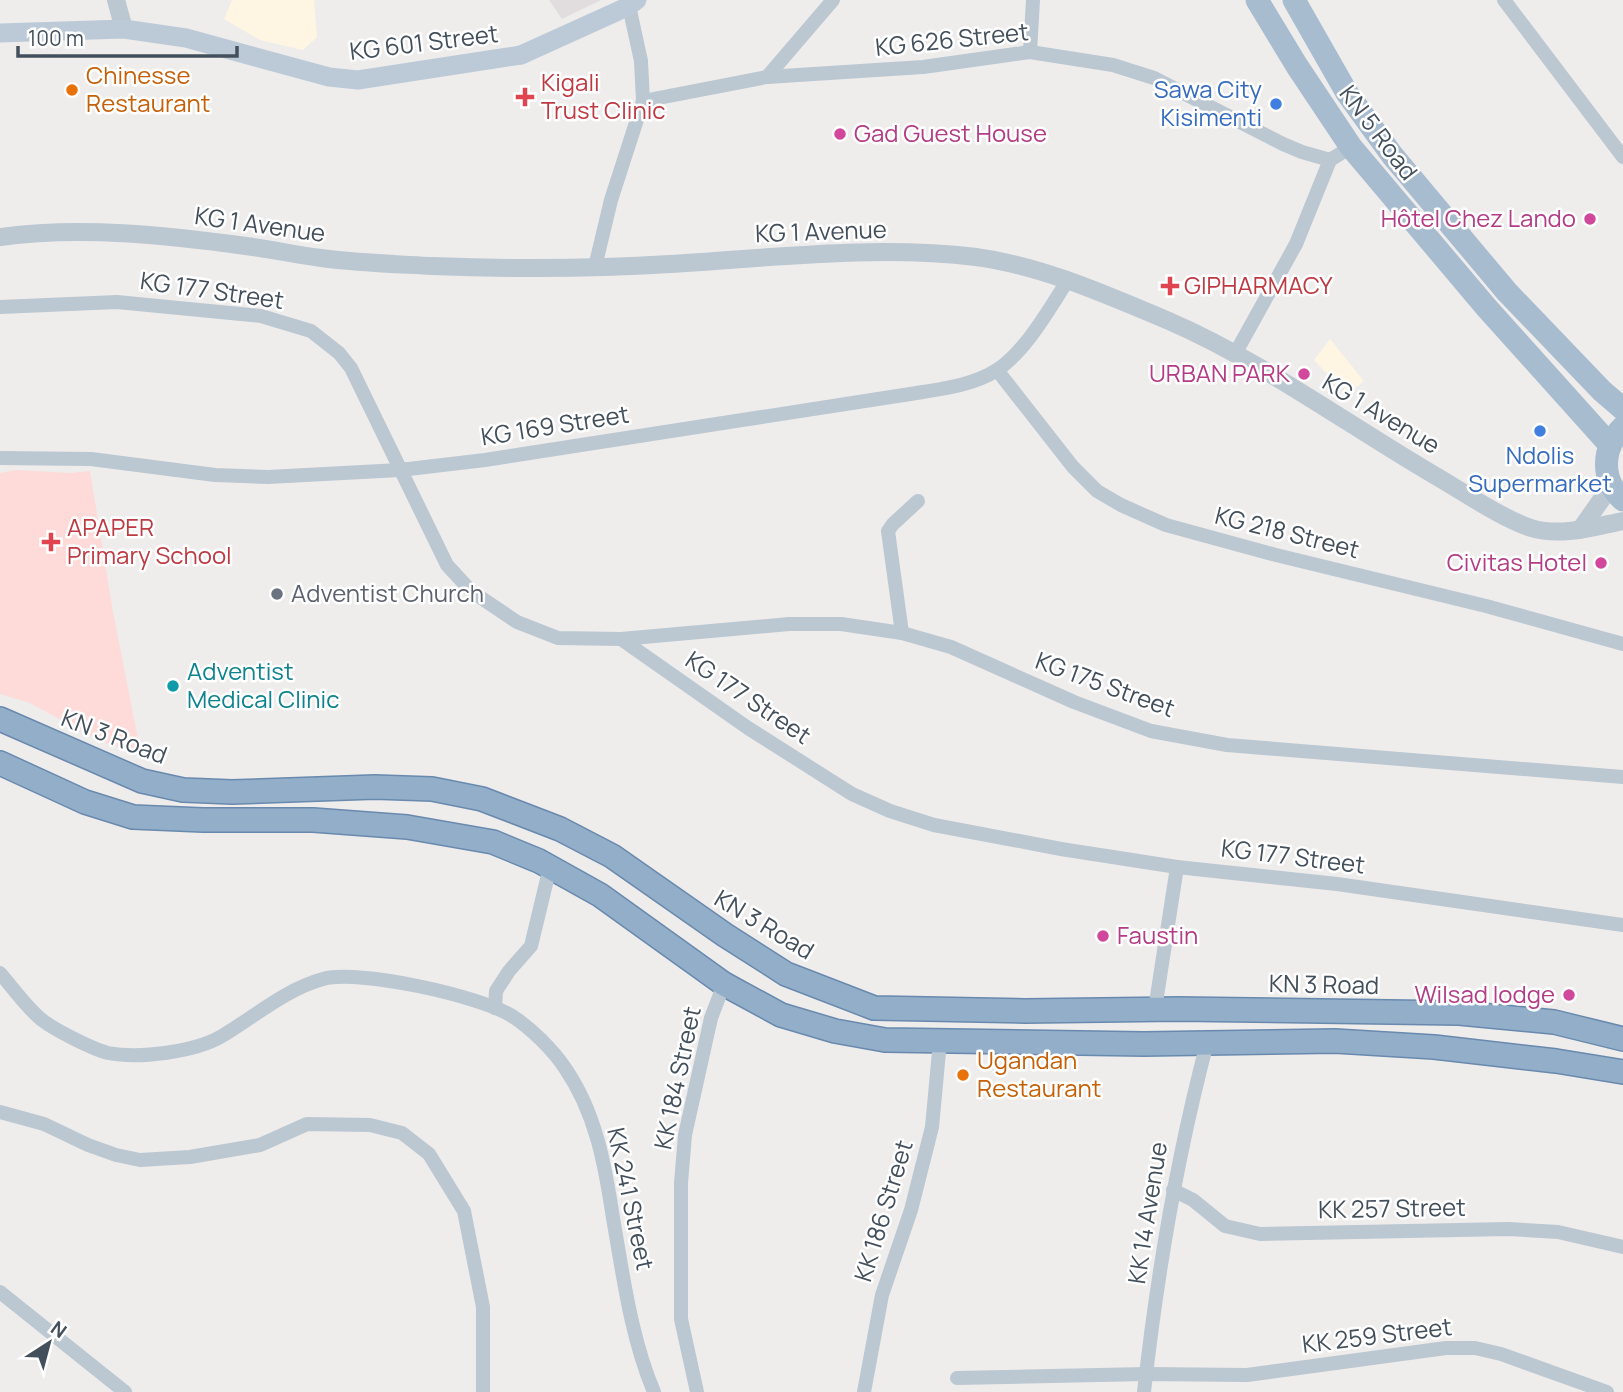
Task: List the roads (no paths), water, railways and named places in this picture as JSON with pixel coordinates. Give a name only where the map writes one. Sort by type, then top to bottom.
[{"type":"highway","name":"KN 3 Road","points":[[0,719],[142,781],[183,790],[232,792],[375,787],[432,789],[482,799],[560,829],[612,856],[725,936],[786,974],[874,1008],[1026,1012],[1155,1009],[1459,1013],[1554,1022],[1623,1040]]},
{"type":"highway","points":[[0,763],[85,802],[133,817],[313,820],[407,827],[493,842],[550,867],[600,894],[724,984],[781,1015],[835,1031],[885,1040],[1207,1043],[1335,1041],[1434,1047],[1556,1061],[1623,1072]]},
{"type":"highway","points":[[1554,1022],[1556,1061]]},
{"type":"main road","name":"KN 5 Road","points":[[1257,0],[1351,147],[1486,307],[1616,436]]},
{"type":"main road","name":"KN 5 Road","points":[[1294,0],[1347,93],[1392,155],[1507,292],[1602,391],[1623,409]]},
{"type":"main road","name":"KG 601 Street","points":[[0,33],[124,29],[186,38],[329,77],[358,80],[521,55],[633,3]]},
{"type":"main road","points":[[1616,436],[1606,466],[1617,493]]},
{"type":"street","points":[[116,0],[124,29]]},
{"type":"street","points":[[767,77],[833,0]]},
{"type":"street","points":[[1031,52],[1033,0]]},
{"type":"street","points":[[1504,0],[1623,157]]},
{"type":"street","points":[[596,267],[611,201],[643,102],[641,61],[633,3]]},
{"type":"street","name":"KG 626 Street","points":[[643,102],[767,77],[923,67],[1031,52],[1113,65],[1154,78],[1283,144],[1330,160]]},
{"type":"street","points":[[1235,354],[1296,244],[1330,160],[1351,147]]},
{"type":"street","name":"KG 1 Avenue","points":[[0,237],[71,231],[155,236],[245,246],[324,259],[433,266],[596,267],[844,253],[976,257],[1026,267],[1068,280],[1176,324],[1235,354],[1395,452],[1531,528],[1553,532],[1580,530],[1623,521]]},
{"type":"street","name":"KG 169 Street","points":[[0,458],[91,459],[215,475],[268,477],[400,470],[485,460],[923,392],[961,385],[997,370],[1026,342],[1068,280]]},
{"type":"street","name":"KG 177 Street","points":[[0,307],[117,302],[261,316],[311,331],[339,353],[351,368],[447,565],[471,591],[517,622],[558,638],[621,639],[748,728],[852,794],[890,811],[934,825],[1061,849],[1177,867],[1337,884],[1623,925]]},
{"type":"street","name":"KG 218 Street","points":[[997,370],[1073,467],[1097,491],[1166,525],[1623,643]]},
{"type":"street","points":[[1580,530],[1617,493]]},
{"type":"street","points":[[902,633],[888,531],[918,501]]},
{"type":"street","name":"KG 175 Street","points":[[621,639],[789,624],[841,624],[902,633],[951,647],[1074,702],[1151,731],[1227,745],[1623,777]]},
{"type":"street","points":[[495,1008],[496,991],[531,946],[550,867]]},
{"type":"street","points":[[1155,1009],[1177,867]]},
{"type":"street","name":"KK 241 Street","points":[[0,972],[40,1018],[56,1029],[108,1053],[143,1054],[202,1046],[301,988],[323,979],[349,976],[433,990],[495,1008],[513,1017],[564,1066],[581,1096],[600,1142],[622,1272],[645,1370],[654,1392]]},
{"type":"street","name":"KK 184 Street","points":[[697,1392],[681,1318],[681,1183],[685,1135],[711,1018],[724,984]]},
{"type":"street","name":"KK 186 Street","points":[[864,1392],[882,1295],[911,1210],[932,1127],[940,1041]]},
{"type":"street","name":"KK 14 Avenue","points":[[1144,1392],[1173,1190],[1188,1115],[1207,1043]]},
{"type":"street","points":[[0,1112],[44,1124],[116,1155],[140,1160],[190,1157],[260,1145],[307,1124],[370,1125],[402,1133],[429,1154],[464,1210],[483,1307],[483,1392]]},
{"type":"street","name":"KK 257 Street","points":[[1173,1190],[1194,1200],[1225,1226],[1260,1234],[1508,1229],[1558,1233],[1623,1247]]},
{"type":"street","points":[[0,1292],[125,1392]]},
{"type":"street","name":"KK 259 Street","points":[[957,1378],[1247,1375],[1446,1349],[1475,1348],[1501,1354],[1607,1392]]},
{"type":"place","name":"Chinesse Restaurant","points":[[72,90]]},
{"type":"place","name":"Kigali Trust Clinic","points":[[525,97]]},
{"type":"place","name":"Sawa City Kisimenti","points":[[1276,104]]},
{"type":"place","name":"Gad Guest House","points":[[840,134]]},
{"type":"place","name":"Hôtel Chez Lando","points":[[1590,219]]},
{"type":"place","name":"GIPHARMACY","points":[[1170,286]]},
{"type":"place","name":"URBAN PARK","points":[[1304,374]]},
{"type":"place","name":"Ndolis Supermarket","points":[[1540,431]]},
{"type":"place","name":"APAPER Primary School","points":[[51,542]]},
{"type":"place","name":"Civitas Hotel","points":[[1601,563]]},
{"type":"place","name":"Adventist Church","points":[[277,594]]},
{"type":"place","name":"Adventist Medical Clinic","points":[[173,686]]},
{"type":"place","name":"Faustin","points":[[1103,936]]},
{"type":"place","name":"Wilsad lodge","points":[[1569,995]]},
{"type":"place","name":"Ugandan Restaurant","points":[[963,1075]]}]
